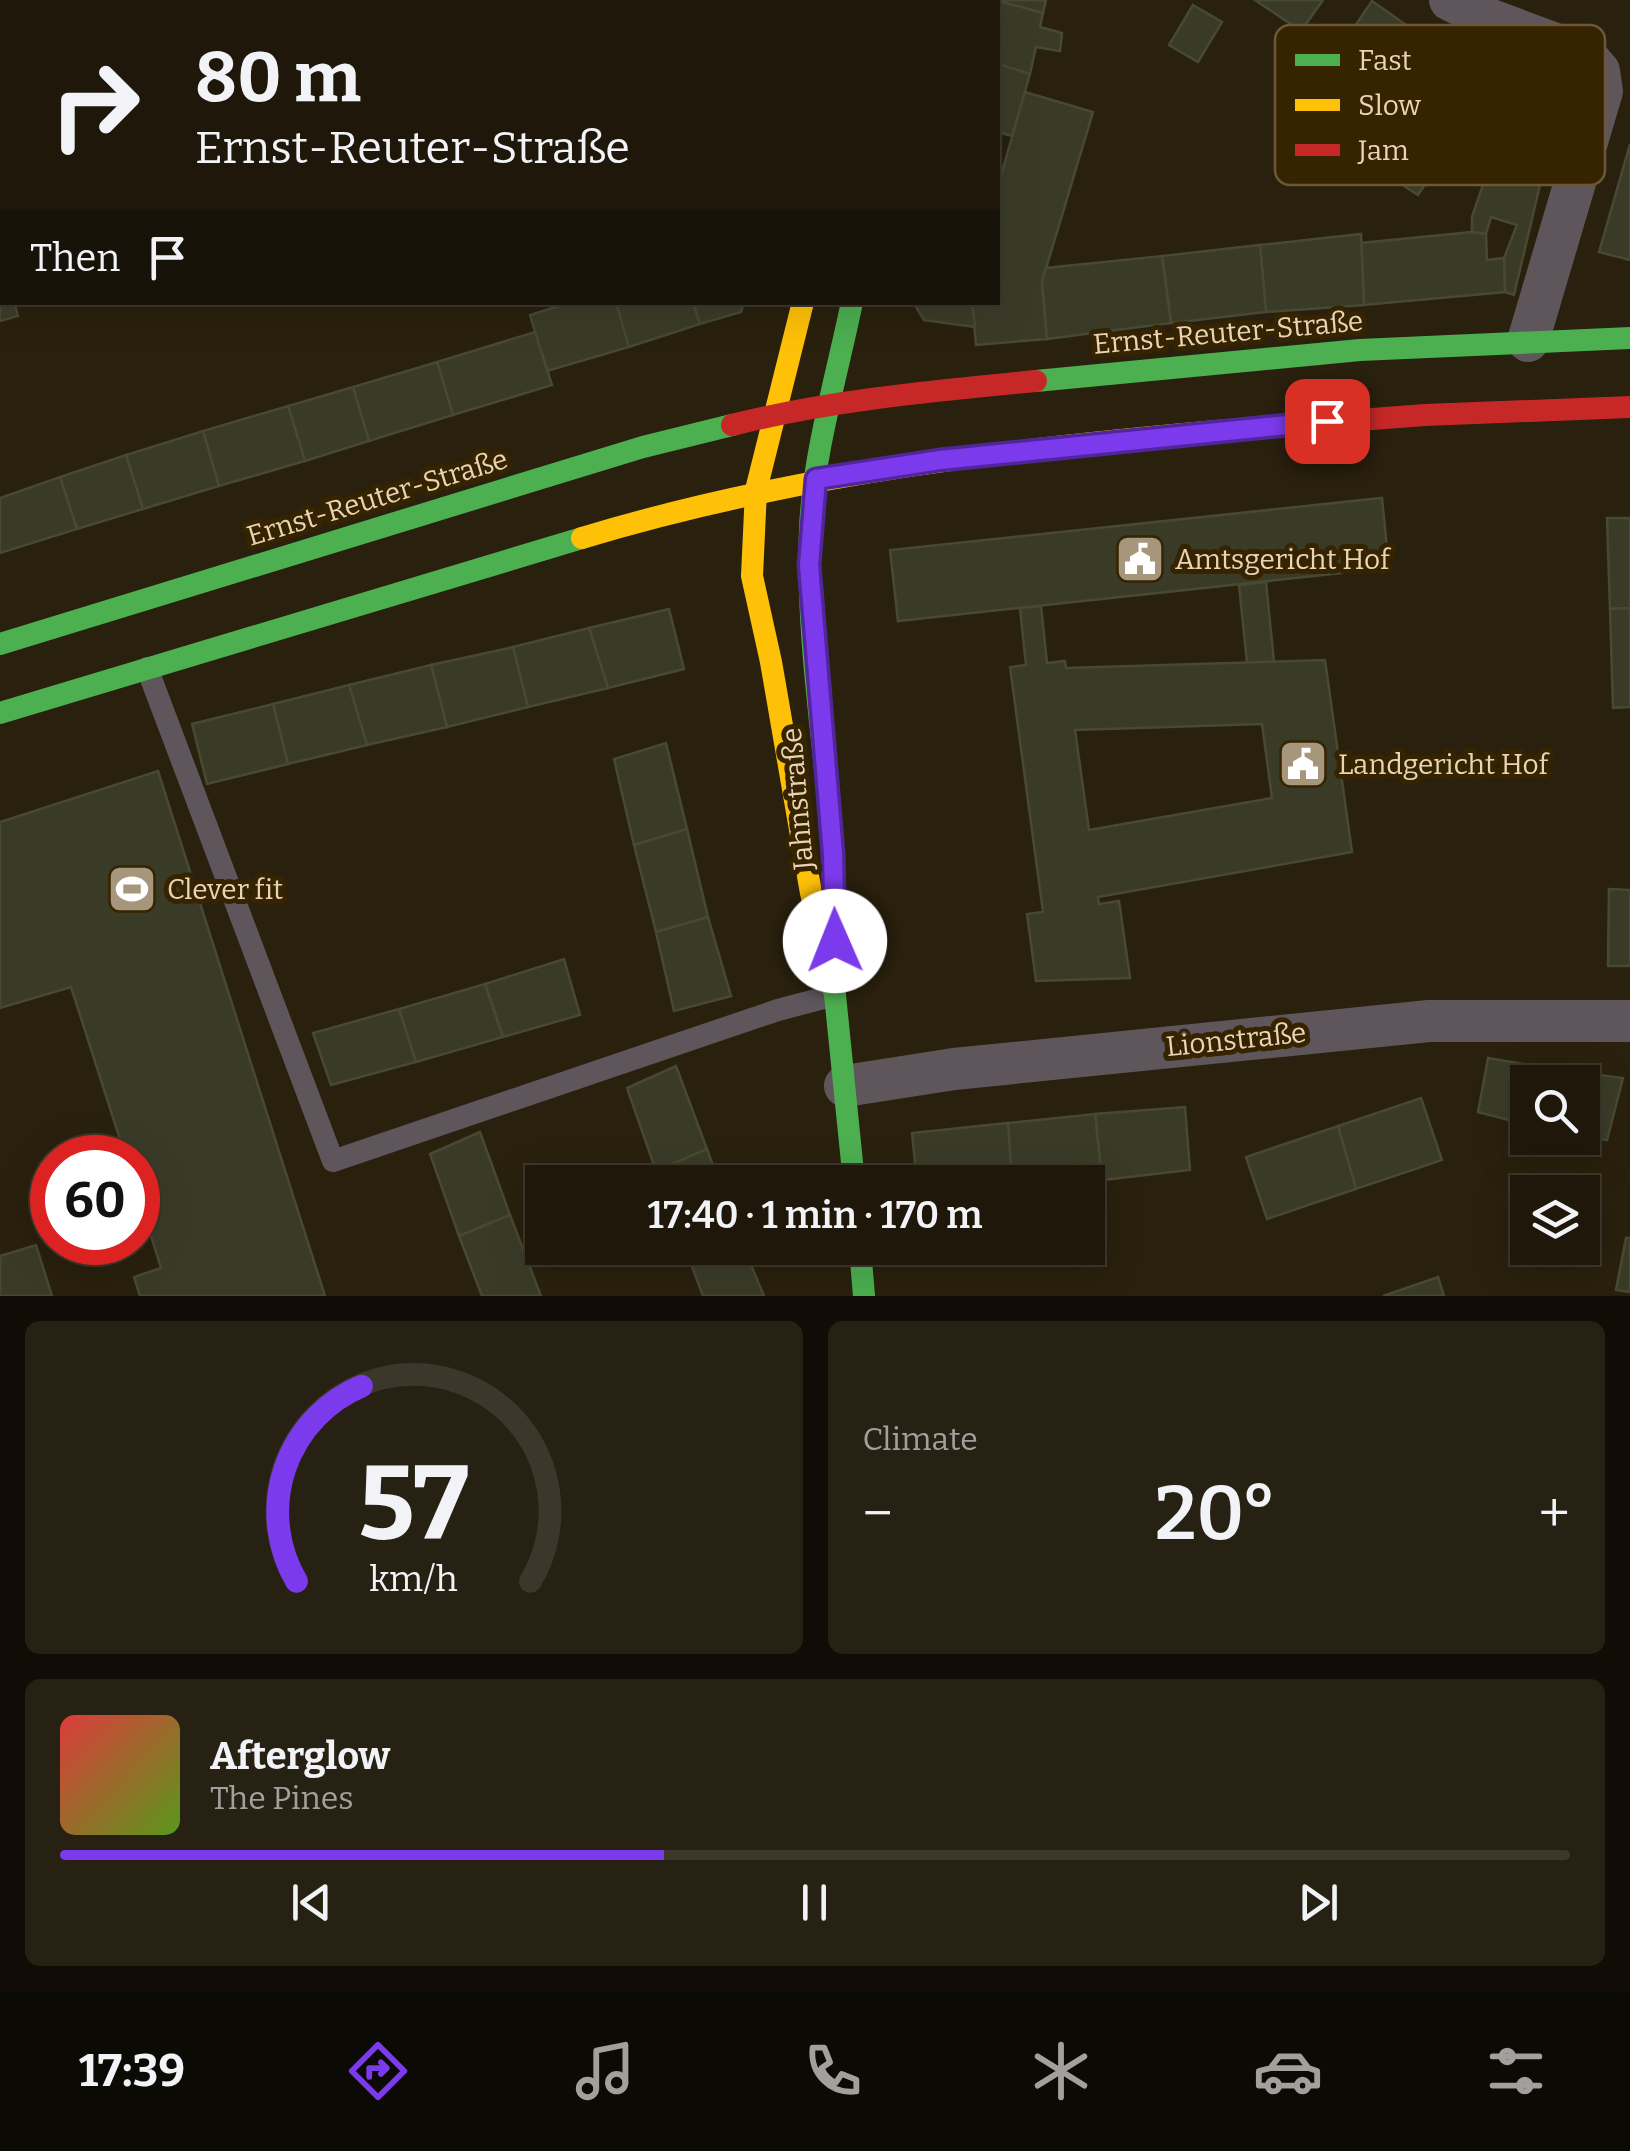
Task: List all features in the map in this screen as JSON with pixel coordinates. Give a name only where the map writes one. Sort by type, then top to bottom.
[{"type":"main road","points":[[774,414],[802,305]]},
{"type":"main road","points":[[834,404],[851,305]]},
{"type":"main road","name":"Ernst-Reuter-Straße","points":[[0,644],[643,447],[774,414],[1171,366],[1360,350],[1630,338]]},
{"type":"main road","name":"Jahnstraße","points":[[833,854],[810,590],[810,527],[816,479],[834,404]]},
{"type":"main road","points":[[0,713],[673,510],[756,490],[940,460],[1175,434],[1424,414],[1630,407]]},
{"type":"main road","name":"Jahnstraße","points":[[774,414],[756,490],[754,589],[834,995],[852,1165]]},
{"type":"main road","name":"Jahnstraße","points":[[834,995],[835,892]]},
{"type":"main road","points":[[861,1265],[864,1296]]},
{"type":"street","points":[[1450,0],[1504,25]]},
{"type":"street","points":[[1528,341],[1574,185]]},
{"type":"street","name":"Lionstraße","points":[[845,1086],[1048,1059],[1429,1021],[1630,1021]]},
{"type":"lane","points":[[147,668],[333,1161],[778,1010],[834,995]]},
{"type":"building","points":[[1000,0],[1046,0],[1043,13],[1000,1]]},
{"type":"building","points":[[1255,0],[1323,0],[1305,25],[1292,25]]},
{"type":"building","points":[[1000,1],[1043,13],[1040,27],[1062,33],[1060,51],[1036,47],[1030,74],[1000,65]]},
{"type":"building","points":[[1372,1],[1406,25],[1356,25]]},
{"type":"building","points":[[1193,5],[1222,22],[1198,62],[1169,45]]},
{"type":"building","points":[[1000,65],[1030,74],[1012,136],[1000,133]]},
{"type":"building","points":[[1025,92],[1093,112],[1042,282],[1047,339],[976,345],[972,305],[1000,305],[1000,179]]},
{"type":"building","points":[[1630,144],[1630,260],[1599,252]]},
{"type":"building","points":[[1402,185],[1425,185],[1418,195]]},
{"type":"building","points":[[1483,185],[1540,185],[1514,295],[1505,292],[1504,258],[1517,225],[1491,217],[1486,234],[1472,232],[1472,217]]},
{"type":"building","points":[[1472,232],[1486,234],[1487,260],[1504,258],[1505,292],[1364,305],[1361,243]]},
{"type":"building","points":[[1361,234],[1364,305],[1266,312],[1260,245]]},
{"type":"building","points":[[1260,245],[1266,312],[1171,323],[1162,256]]},
{"type":"building","points":[[1162,256],[1171,323],[1047,339],[1042,282],[1046,268]]},
{"type":"building","points":[[0,305],[15,305],[18,316],[0,321]]},
{"type":"building","points":[[562,305],[617,305],[629,347],[547,371],[530,315]]},
{"type":"building","points":[[617,305],[694,305],[700,324],[629,347]]},
{"type":"building","points":[[694,305],[743,305],[741,312],[700,324]]},
{"type":"building","points":[[915,305],[972,305],[975,327],[924,320]]},
{"type":"building","points":[[535,332],[552,385],[453,415],[437,362]]},
{"type":"building","points":[[437,362],[453,415],[369,441],[353,387]]},
{"type":"building","points":[[353,387],[369,441],[305,461],[288,406]]},
{"type":"building","points":[[288,406],[305,461],[219,486],[203,431]]},
{"type":"building","points":[[203,431],[219,486],[143,509],[126,455]]},
{"type":"building","points":[[126,455],[143,509],[77,529],[60,477]]},
{"type":"building","points":[[60,477],[77,529],[0,553],[0,498]]},
{"type":"building","name":"Amtsgericht Hof","points":[[1382,498],[1389,568],[898,621],[890,550]]},
{"type":"building","points":[[1607,518],[1630,518],[1630,608],[1610,609]]},
{"type":"building","points":[[1266,582],[1274,662],[1247,663],[1239,585]]},
{"type":"building","name":"Landgericht Hof","points":[[1041,606],[1047,663],[1065,661],[1066,668],[1325,660],[1352,852],[1098,897],[1099,904],[1119,901],[1130,978],[1036,981],[1027,914],[1043,912],[1010,667],[1026,665],[1020,608]],"holes":[[[1262,724],[1272,798],[1089,830],[1075,730]]]},
{"type":"building","points":[[1630,608],[1630,707],[1613,708],[1610,609]]},
{"type":"building","points":[[669,609],[684,669],[608,688],[589,628]]},
{"type":"building","points":[[589,628],[608,688],[528,707],[513,647]]},
{"type":"building","points":[[513,647],[528,707],[447,727],[431,665]]},
{"type":"building","points":[[431,665],[447,727],[367,745],[349,685]]},
{"type":"building","points":[[349,685],[367,745],[288,764],[273,704]]},
{"type":"building","points":[[273,704],[288,764],[207,784],[192,724]]},
{"type":"building","points":[[666,743],[687,829],[634,845],[614,759]]},
{"type":"building","points":[[158,771],[325,1296],[140,1296],[134,1277],[161,1268],[160,1135],[119,1135],[71,987],[0,1008],[0,822]]},
{"type":"building","points":[[687,829],[708,917],[656,932],[634,845]]},
{"type":"building","points":[[1609,889],[1630,890],[1630,966],[1608,966]]},
{"type":"building","points":[[708,917],[731,996],[674,1011],[656,932]]},
{"type":"building","points":[[564,959],[580,1015],[503,1037],[485,984]]},
{"type":"building","points":[[485,984],[503,1037],[416,1062],[399,1009]]},
{"type":"building","points":[[399,1009],[416,1062],[331,1085],[313,1033]]},
{"type":"building","points":[[1488,1058],[1529,1065],[1510,1065],[1510,1120],[1478,1112]]},
{"type":"building","points":[[676,1066],[707,1149],[670,1165],[654,1165],[627,1088]]},
{"type":"building","points":[[1600,1075],[1623,1078],[1607,1140],[1600,1139]]},
{"type":"building","points":[[1421,1098],[1442,1160],[1356,1189],[1338,1126]]},
{"type":"building","points":[[1185,1107],[1190,1170],[1105,1180],[1095,1114]]},
{"type":"building","points":[[1095,1114],[1100,1165],[1011,1165],[1008,1123]]},
{"type":"building","points":[[1008,1123],[1011,1165],[915,1165],[912,1133]]},
{"type":"building","points":[[1338,1126],[1356,1189],[1267,1219],[1246,1157]]},
{"type":"building","points":[[480,1132],[510,1215],[459,1236],[430,1154]]},
{"type":"building","points":[[707,1149],[713,1165],[670,1165]]},
{"type":"building","points":[[510,1215],[525,1254],[525,1265],[529,1265],[541,1296],[482,1296],[459,1236]]},
{"type":"building","points":[[1626,1238],[1630,1238],[1630,1292],[1616,1290]]},
{"type":"building","points":[[30,1247],[30,1265],[42,1265],[52,1296],[0,1296],[0,1256]]},
{"type":"building","points":[[691,1265],[751,1265],[764,1296],[703,1296]]},
{"type":"building","points":[[1438,1277],[1444,1296],[1383,1296]]},
{"type":"traffic: fast","points":[[832,837],[813,645],[810,529],[821,444],[851,305]]},
{"type":"traffic: fast","points":[[1036,381],[1360,350],[1630,338]]},
{"type":"traffic: fast","points":[[0,644],[643,447],[732,425]]},
{"type":"traffic: fast","points":[[0,713],[582,538]]},
{"type":"traffic: fast","points":[[828,966],[835,995],[852,1165]]},
{"type":"traffic: fast","points":[[861,1265],[864,1296]]},
{"type":"traffic: slow","points":[[802,305],[756,490],[752,576],[828,966]]},
{"type":"traffic: slow","points":[[582,538],[744,496],[908,466],[1240,429]]},
{"type":"traffic: jam","points":[[732,425],[845,403],[1036,381]]},
{"type":"traffic: jam","points":[[1240,429],[1425,415],[1630,407]]},
{"type":"place","name":"Amtsgericht Hof","points":[[1140,559]]},
{"type":"place","name":"Landgericht Hof","points":[[1303,764]]},
{"type":"place","name":"Clever fit","points":[[132,889]]},
{"type":"route","points":[[835,941],[833,854],[810,590],[810,527],[816,479],[940,460],[1327,421]]}]
